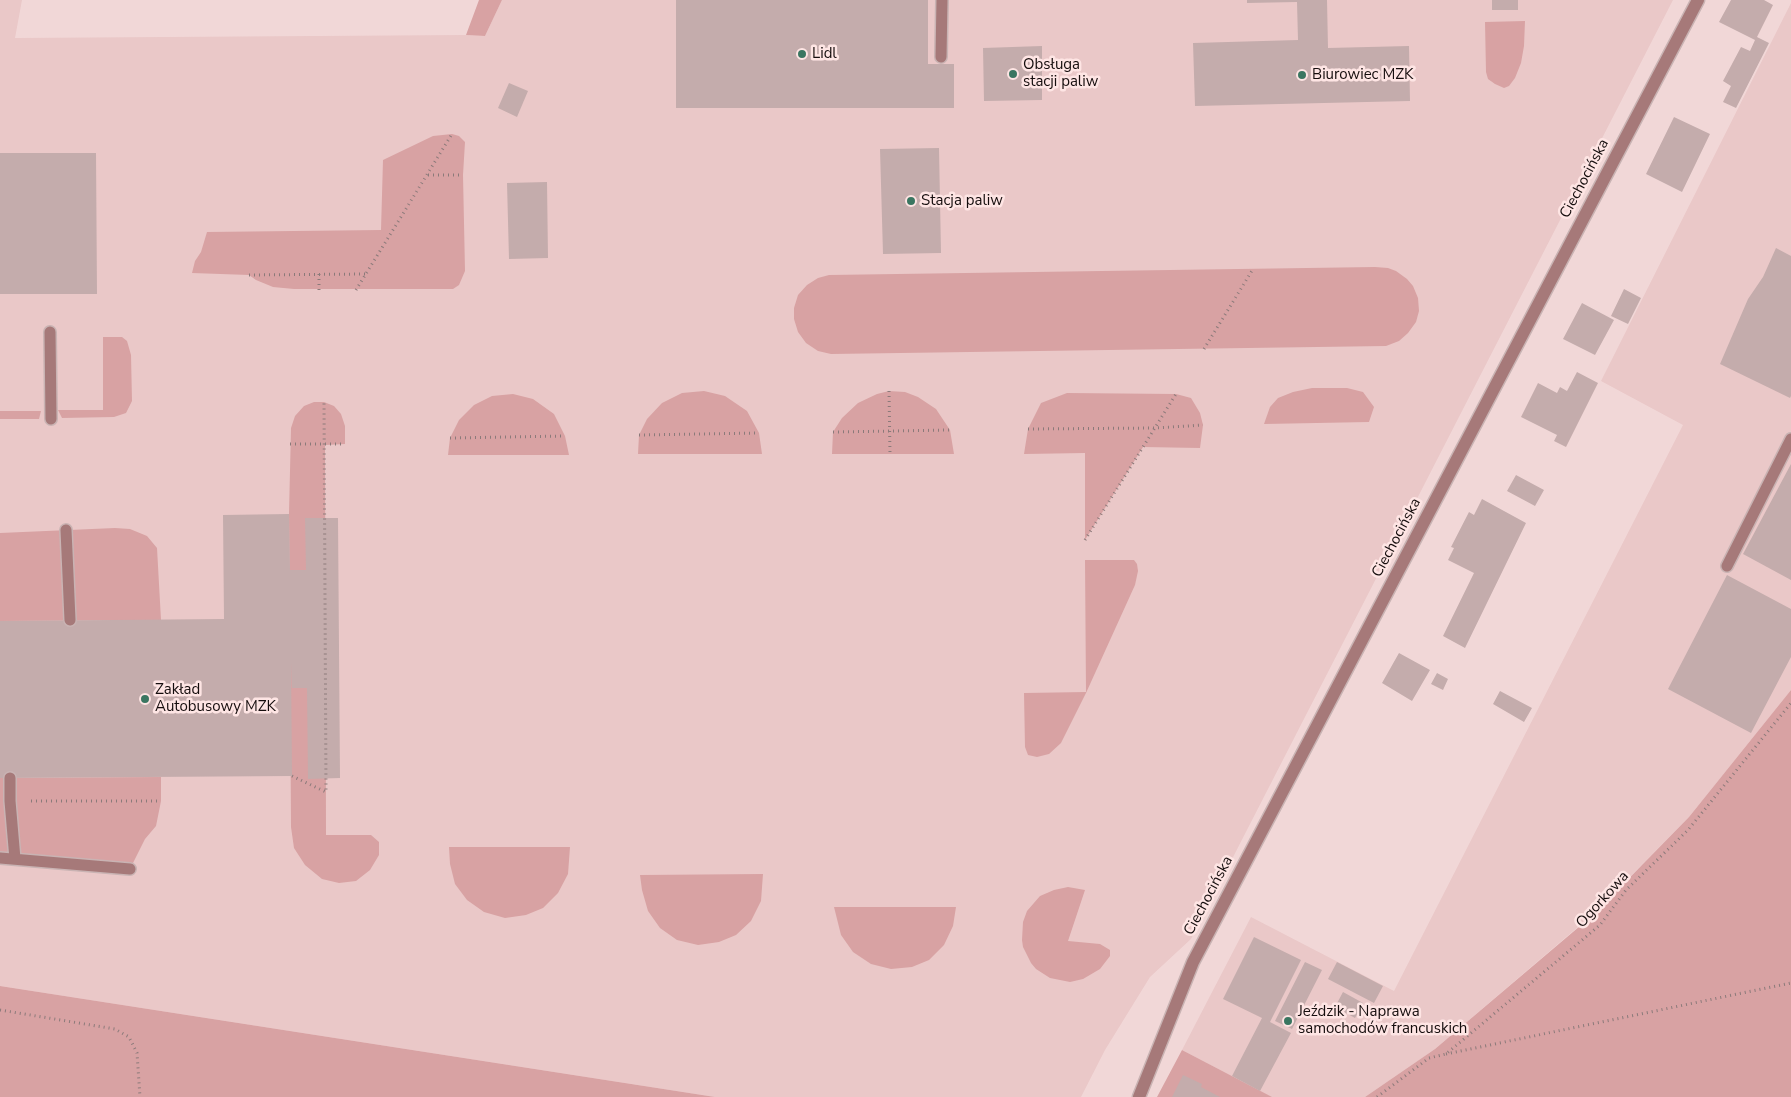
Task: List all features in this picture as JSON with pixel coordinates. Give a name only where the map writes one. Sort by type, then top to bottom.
[{"type":"street","name":"Ciechocińska","points":[[1139,1097],[1193,962],[1698,0]]},
{"type":"lane","points":[[941,57],[942,0]]},
{"type":"lane","points":[[50,332],[51,419]]},
{"type":"lane","points":[[1727,566],[1791,439]]},
{"type":"lane","points":[[66,530],[70,620]]},
{"type":"lane","points":[[10,778],[15,858]]},
{"type":"lane","points":[[0,858],[130,868]]},
{"type":"path","points":[[356,290],[452,134]]},
{"type":"path","points":[[427,175],[463,175]]},
{"type":"path","points":[[1204,349],[1253,269]]},
{"type":"path","points":[[318,290],[319,274]]},
{"type":"path","points":[[249,275],[367,274]]},
{"type":"path","points":[[889,391],[890,454]]},
{"type":"path","points":[[1085,540],[1176,394]]},
{"type":"path","points":[[292,776],[326,792],[324,402]]},
{"type":"path","points":[[1028,429],[1155,428],[1203,425]]},
{"type":"path","points":[[834,432],[950,430]]},
{"type":"path","points":[[639,435],[759,434]]},
{"type":"path","points":[[450,438],[565,436]]},
{"type":"path","points":[[290,444],[345,444]]},
{"type":"path","name":"Ogorkowa","points":[[1377,1097],[1429,1058],[1446,1054],[1600,925],[1626,890],[1688,830],[1791,703]]},
{"type":"path","points":[[10,801],[161,801]]},
{"type":"path","points":[[1446,1054],[1791,982]]},
{"type":"path","points":[[0,1010],[115,1029],[129,1037],[136,1053],[140,1097]]},
{"type":"shaded area","points":[[0,0],[22,0],[15,38],[485,36],[502,0],[1673,0],[1191,939],[1150,977],[1105,1050],[1081,1097],[715,1097],[0,986]]},
{"type":"shaded area","points":[[479,0],[502,0],[485,36],[466,35]]},
{"type":"shaded area","points":[[1791,3],[1791,690],[1689,817],[1592,915],[1435,1049],[1365,1097],[1271,1097],[1182,1050],[1251,917],[1394,991],[1683,425],[1601,381]]},
{"type":"shaded area","points":[[1525,21],[1521,63],[1515,78],[1509,86],[1504,88],[1488,79],[1486,72],[1485,22]]},
{"type":"shaded area","points":[[452,134],[459,136],[465,142],[463,175],[465,271],[459,285],[453,289],[294,289],[273,287],[249,275],[192,273],[207,232],[381,230],[383,160],[433,136]]},
{"type":"shaded area","points":[[1375,267],[1396,271],[1413,286],[1418,298],[1419,311],[1416,322],[1399,341],[1386,346],[831,354],[818,351],[806,343],[798,332],[794,319],[794,308],[798,295],[807,285],[818,278],[829,275]]},
{"type":"shaded area","points":[[103,337],[122,337],[127,341],[131,355],[132,401],[126,413],[114,417],[62,418],[58,410],[103,410]]},
{"type":"shaded area","points":[[1312,388],[1347,388],[1363,392],[1374,407],[1369,422],[1264,424],[1270,407],[1278,398],[1293,392]]},
{"type":"shaded area","points":[[704,391],[725,396],[747,411],[759,433],[762,454],[638,454],[639,435],[647,419],[662,403],[682,393]]},
{"type":"shaded area","points":[[889,391],[905,392],[918,397],[936,409],[950,430],[954,454],[832,454],[833,432],[842,418],[858,403],[877,394]]},
{"type":"shaded area","points":[[1067,393],[1176,394],[1191,398],[1200,413],[1203,425],[1200,448],[1143,447],[1085,540],[1085,453],[1024,454],[1028,429],[1041,403]]},
{"type":"shaded area","points":[[513,394],[533,399],[554,414],[565,436],[569,455],[448,455],[450,438],[459,420],[474,405],[492,396]]},
{"type":"shaded area","points":[[314,402],[324,402],[334,406],[341,414],[345,426],[345,444],[325,445],[326,835],[371,835],[379,842],[379,855],[370,870],[356,881],[339,883],[322,879],[305,865],[294,848],[291,827],[289,514],[291,428],[295,416],[304,406]]},
{"type":"shaded area","points":[[0,411],[41,411],[39,419],[0,419]]},
{"type":"shaded area","points":[[130,529],[147,536],[157,548],[161,620],[0,621],[0,533]]},
{"type":"shaded area","points":[[1085,560],[1134,560],[1138,571],[1135,585],[1086,693],[1061,743],[1049,754],[1037,757],[1028,755],[1025,747],[1024,693],[1086,692]]},
{"type":"shaded area","points":[[1791,690],[1791,1097],[1365,1097],[1435,1049],[1593,915],[1689,817]]},
{"type":"shaded area","points":[[161,777],[161,801],[156,826],[145,839],[130,869],[0,858],[0,778]]},
{"type":"shaded area","points":[[449,847],[570,847],[568,874],[558,893],[543,908],[526,915],[505,918],[484,912],[467,900],[455,884],[450,864]]},
{"type":"shaded area","points":[[763,874],[761,901],[751,921],[736,935],[719,942],[698,945],[677,940],[660,928],[648,911],[640,875]]},
{"type":"shaded area","points":[[1068,887],[1085,890],[1068,941],[1100,944],[1110,950],[1110,956],[1100,969],[1083,979],[1070,982],[1050,978],[1036,969],[1023,947],[1022,940],[1023,922],[1027,911],[1040,896]]},
{"type":"shaded area","points":[[834,907],[956,907],[953,926],[944,945],[929,960],[912,967],[891,969],[871,964],[853,952],[841,935]]},
{"type":"shaded area","points":[[0,986],[715,1097],[0,1097]]},
{"type":"shaded area","points":[[1182,1050],[1272,1097],[1157,1097]]},
{"type":"building","name":"Lidl","points":[[676,0],[928,0],[928,64],[954,64],[954,108],[676,108]]},
{"type":"building","name":"Biurowiec MZK","points":[[1247,0],[1327,0],[1328,48],[1409,46],[1410,101],[1195,106],[1193,43],[1298,40],[1297,2],[1247,3]]},
{"type":"building","points":[[1492,0],[1518,0],[1518,10],[1492,10]]},
{"type":"building","points":[[1731,0],[1764,0],[1773,5],[1757,37],[1769,43],[1736,108],[1723,102],[1731,86],[1723,81],[1741,47],[1750,51],[1755,40],[1719,22]]},
{"type":"building","name":"Obsługa stacji paliw","points":[[1042,46],[1042,100],[984,101],[983,48]]},
{"type":"building","points":[[509,83],[528,91],[517,117],[498,108]]},
{"type":"building","points":[[1674,117],[1710,134],[1682,192],[1646,174]]},
{"type":"building","name":"Stacja paliw","points":[[939,148],[941,253],[883,254],[880,149]]},
{"type":"building","points":[[0,153],[96,153],[97,294],[0,294]]},
{"type":"building","points":[[547,182],[548,258],[509,259],[507,183]]},
{"type":"building","points":[[1776,248],[1791,256],[1790,398],[1720,364],[1748,299],[1763,277]]},
{"type":"building","points":[[1624,289],[1641,298],[1628,324],[1611,316]]},
{"type":"building","points":[[1582,303],[1614,320],[1595,355],[1563,339]]},
{"type":"building","points":[[1577,372],[1598,383],[1566,447],[1554,441],[1557,435],[1521,417],[1538,383],[1557,393],[1560,387],[1567,391]]},
{"type":"building","points":[[1791,464],[1791,580],[1743,554]]},
{"type":"building","points":[[1516,475],[1544,490],[1535,506],[1507,491]]},
{"type":"building","points":[[1482,499],[1526,523],[1465,648],[1443,636],[1474,573],[1448,560],[1454,548],[1451,547],[1469,512],[1474,515]]},
{"type":"building","name":"Zakład Autobusowy MZK","points":[[289,514],[290,570],[306,570],[305,518],[338,518],[340,778],[308,779],[307,688],[292,688],[291,663],[292,776],[0,778],[0,621],[224,619],[223,515]]},
{"type":"building","points":[[1727,575],[1791,609],[1791,657],[1751,733],[1668,689]]},
{"type":"building","points":[[1399,653],[1430,670],[1412,701],[1382,683]]},
{"type":"building","points":[[1437,673],[1448,679],[1443,690],[1431,684]]},
{"type":"building","points":[[1500,691],[1532,708],[1524,722],[1493,704]]},
{"type":"building","points":[[1254,937],[1301,960],[1270,1022],[1291,1033],[1260,1091],[1232,1076],[1262,1018],[1223,999]]},
{"type":"building","points":[[1305,962],[1322,970],[1292,1029],[1275,1021]]},
{"type":"building","points":[[1337,962],[1383,986],[1374,1003],[1328,979]]},
{"type":"building","points":[[1343,992],[1363,1003],[1355,1018],[1335,1007]]},
{"type":"building","points":[[1183,1075],[1202,1084],[1201,1087],[1220,1097],[1172,1097]]},
{"type":"place","name":"Lidl","points":[[802,54]]},
{"type":"place","name":"Obsługa stacji paliw","points":[[1013,74]]},
{"type":"place","name":"Biurowiec MZK","points":[[1302,75]]},
{"type":"place","name":"Stacja paliw","points":[[911,201]]},
{"type":"place","name":"Zakład Autobusowy MZK","points":[[145,699]]},
{"type":"place","name":"Jeździk - Naprawa samochodów francuskich","points":[[1288,1021]]}]
